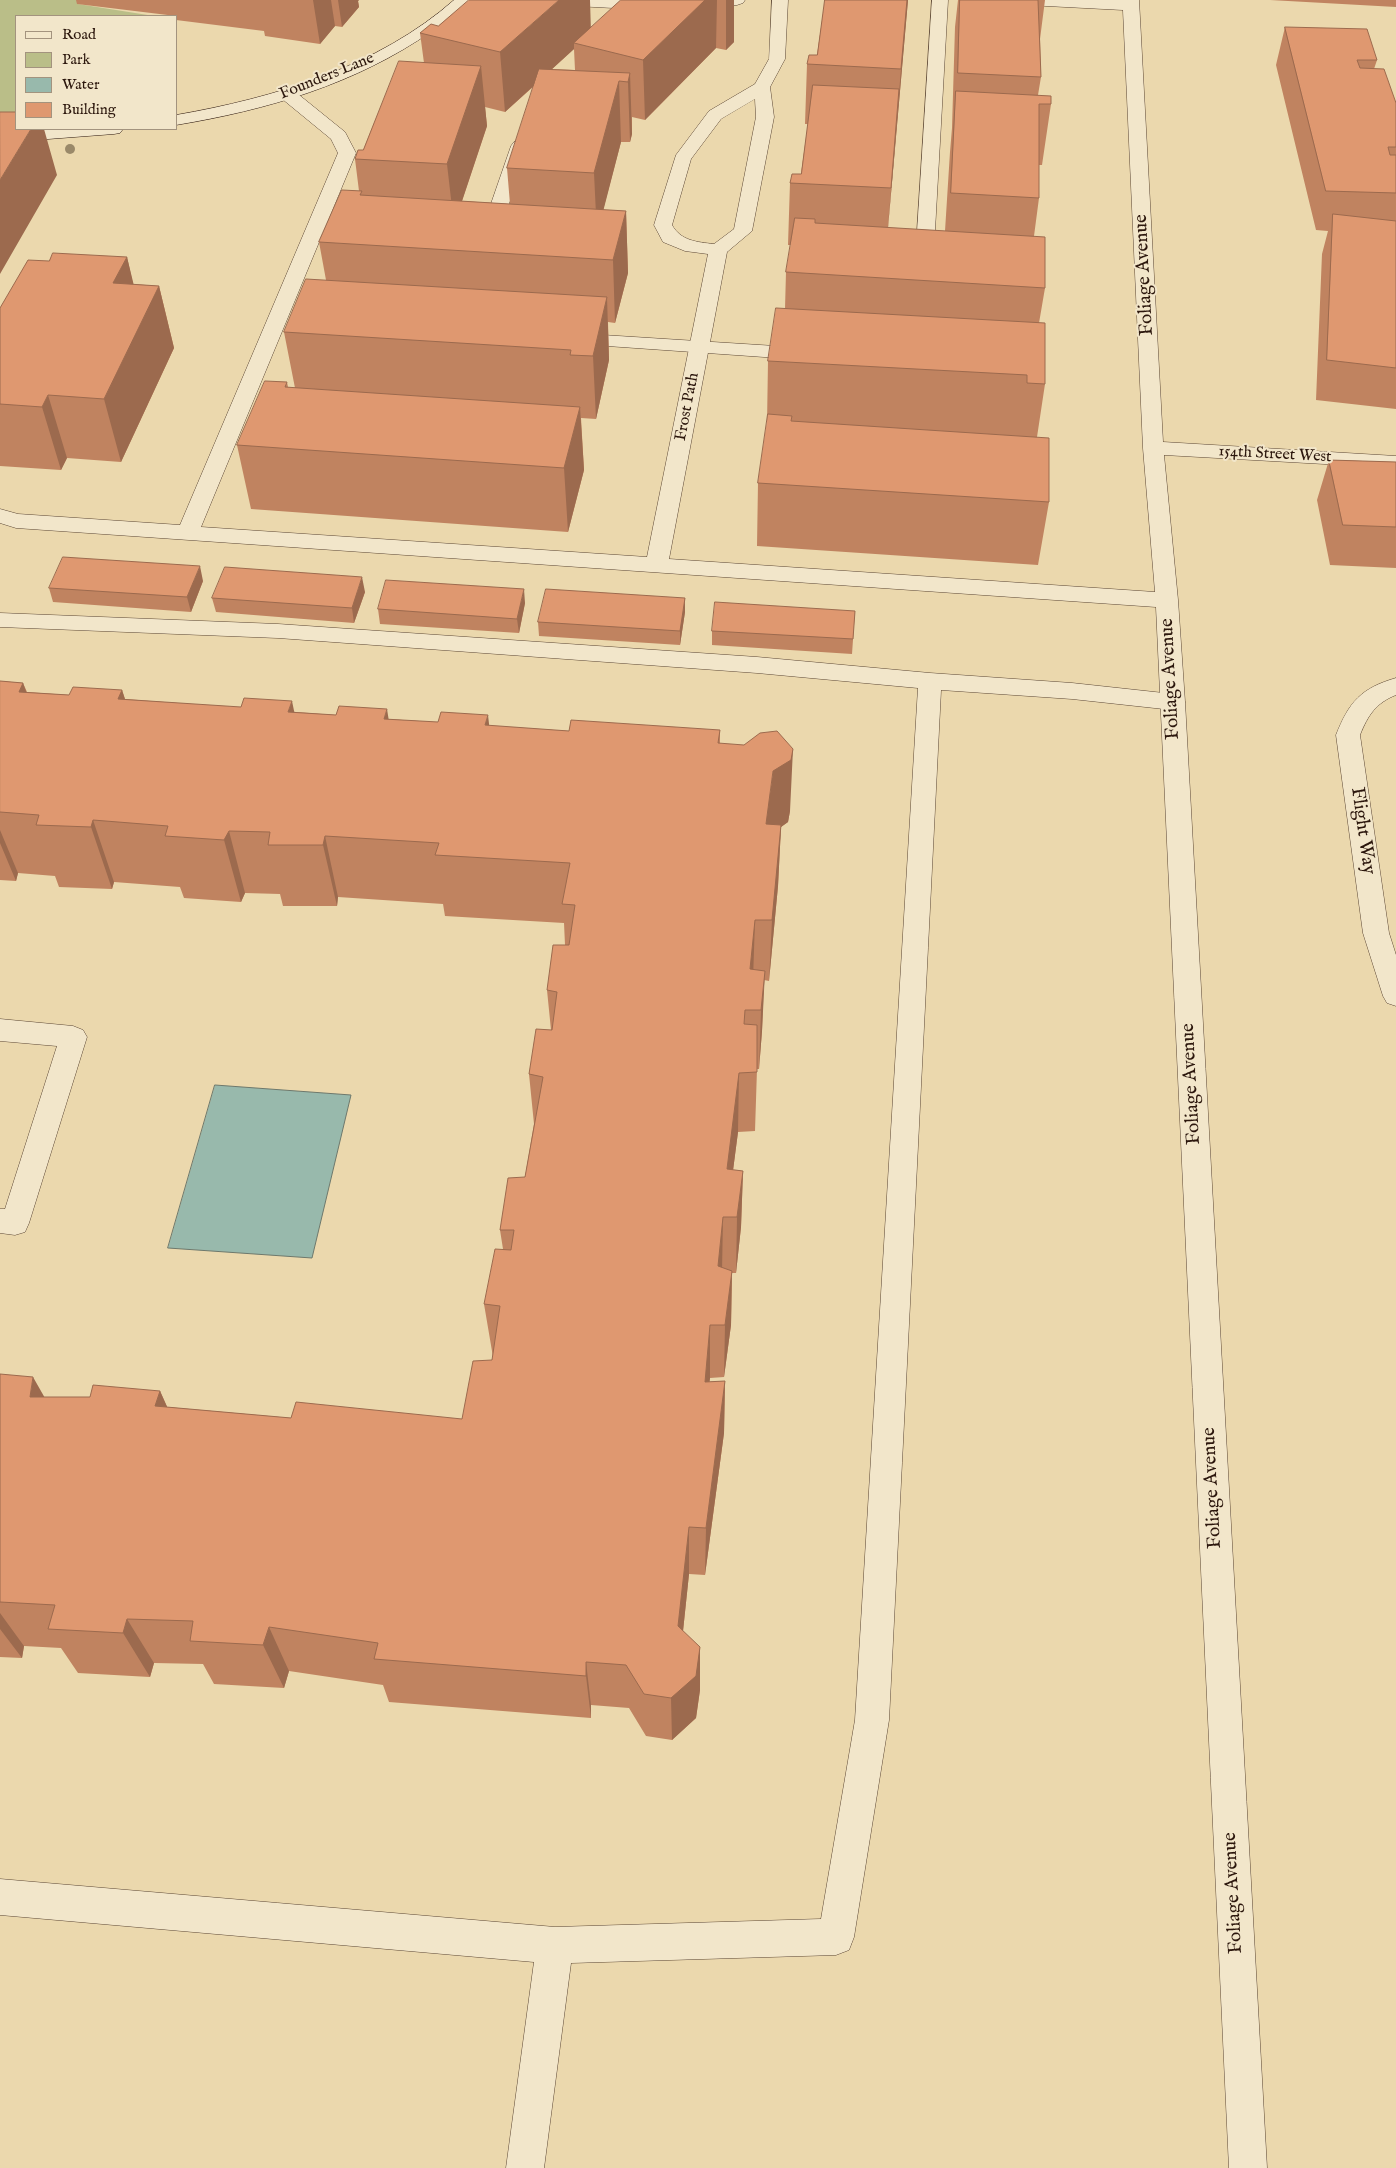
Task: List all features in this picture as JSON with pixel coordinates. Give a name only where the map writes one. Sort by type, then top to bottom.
[{"type":"street","name":"Founders Lane","points":[[178,120],[236,108],[287,94],[358,67],[416,37],[463,0]]},
{"type":"street","points":[[555,0],[672,4],[738,0]]},
{"type":"street","points":[[762,88],[765,116],[744,231],[718,250],[692,247],[670,238],[663,225],[682,159],[715,115],[762,88],[777,59],[780,0]]},
{"type":"street","points":[[925,248],[940,0]]},
{"type":"street","points":[[1027,0],[1131,3]]},
{"type":"street","name":"Foliage Avenue","points":[[1131,3],[1153,448],[1167,600],[1173,702],[1248,2168]]},
{"type":"street","points":[[640,22],[672,4]]},
{"type":"street","points":[[188,533],[347,153],[339,136],[287,94]]},
{"type":"street","points":[[0,134],[98,130]]},
{"type":"street","points":[[494,221],[525,133]]},
{"type":"street","name":"Frost Path","points":[[657,564],[718,250]]},
{"type":"street","points":[[554,338],[828,355]]},
{"type":"street","name":"154th Street West","points":[[1153,448],[1396,462]]},
{"type":"street","points":[[0,516],[16,521],[1167,600]]},
{"type":"street","points":[[0,620],[288,632],[757,665],[930,681],[1072,691],[1173,702]]},
{"type":"street","points":[[0,1898],[555,1945],[836,1937],[872,1720],[930,681]]},
{"type":"street","name":"Flight Way","points":[[1396,686],[1377,692],[1357,711],[1348,735],[1376,933],[1396,996]]},
{"type":"street","points":[[0,1030],[73,1037],[15,1223],[0,1222]]},
{"type":"street","points":[[525,2168],[555,1945]]},
{"type":"green space","points":[[0,0],[82,0],[78,4],[148,15],[15,15],[15,122],[0,122]]},
{"type":"water","points":[[215,1085],[351,1095],[312,1258],[168,1248]]},
{"type":"building","points":[[469,0],[559,0],[500,52],[420,33],[431,24],[438,26]]},
{"type":"building","points":[[621,0],[705,0],[643,60],[574,43]]},
{"type":"building","points":[[825,0],[907,0],[901,69],[807,64],[809,55],[817,55]]},
{"type":"building","points":[[960,0],[1038,0],[1041,77],[958,73]]},
{"type":"building","points":[[1285,27],[1367,29],[1377,60],[1357,60],[1360,68],[1384,69],[1396,103],[1396,147],[1388,147],[1390,155],[1396,155],[1396,193],[1326,191]]},
{"type":"building","points":[[399,61],[481,66],[447,164],[355,159],[358,150],[363,150]]},
{"type":"building","points":[[539,69],[630,73],[628,82],[619,81],[594,173],[507,168]]},
{"type":"building","points":[[813,85],[899,89],[891,188],[790,183],[792,174],[801,174]]},
{"type":"building","points":[[956,91],[1051,96],[1051,104],[1039,104],[1039,198],[951,193]]},
{"type":"building","points":[[0,112],[15,112],[15,130],[30,130],[0,180]]},
{"type":"building","points":[[342,190],[362,191],[360,195],[626,211],[613,260],[319,242]]},
{"type":"building","points":[[1333,214],[1396,221],[1396,368],[1327,360]]},
{"type":"building","points":[[795,218],[815,219],[815,223],[1045,237],[1045,288],[786,272]]},
{"type":"building","points":[[53,253],[127,257],[113,283],[159,286],[104,399],[48,395],[42,407],[0,404],[0,308],[28,260],[49,261]]},
{"type":"building","points":[[306,279],[607,297],[593,356],[570,355],[571,350],[284,332]]},
{"type":"building","points":[[776,308],[1045,323],[1045,384],[1027,383],[1027,375],[768,361]]},
{"type":"building","points":[[265,381],[287,382],[285,387],[580,407],[564,468],[237,445]]},
{"type":"building","points":[[768,414],[792,416],[791,421],[1049,438],[1049,502],[758,483]]},
{"type":"building","points":[[1329,460],[1396,462],[1396,527],[1343,525]]},
{"type":"building","points":[[63,557],[200,566],[187,597],[49,588]]},
{"type":"building","points":[[225,567],[362,577],[352,608],[212,598]]},
{"type":"building","points":[[386,580],[524,589],[517,619],[378,609]]},
{"type":"building","points":[[546,589],[685,598],[680,631],[538,622]]},
{"type":"building","points":[[715,602],[855,611],[853,639],[712,631]]},
{"type":"building","points":[[0,681],[23,683],[19,692],[69,695],[73,687],[122,690],[118,699],[241,707],[244,698],[292,701],[288,712],[336,715],[339,706],[387,709],[384,719],[438,722],[441,712],[488,715],[485,725],[569,731],[571,720],[720,730],[718,743],[744,745],[760,733],[777,731],[793,749],[791,760],[773,771],[766,824],[781,825],[772,920],[755,920],[750,969],[765,971],[761,1010],[745,1010],[744,1024],[757,1025],[757,1072],[739,1073],[727,1169],[743,1171],[737,1217],[723,1217],[718,1266],[732,1271],[725,1325],[710,1325],[705,1382],[725,1381],[706,1528],[689,1527],[678,1626],[700,1647],[696,1676],[671,1698],[644,1694],[626,1665],[586,1662],[586,1676],[374,1659],[378,1643],[269,1627],[263,1645],[190,1641],[193,1621],[127,1619],[123,1633],[48,1629],[55,1605],[0,1602],[0,1374],[33,1377],[30,1397],[90,1397],[93,1385],[160,1391],[155,1406],[291,1418],[296,1402],[462,1419],[473,1361],[492,1360],[500,1306],[484,1304],[495,1249],[511,1250],[514,1230],[500,1230],[508,1178],[525,1177],[543,1077],[529,1074],[536,1029],[552,1030],[557,992],[547,990],[553,945],[569,945],[575,905],[562,904],[570,863],[435,855],[439,843],[325,836],[323,845],[268,845],[270,832],[229,831],[224,840],[165,836],[168,826],[93,820],[91,827],[36,825],[39,815],[0,812]]}]
